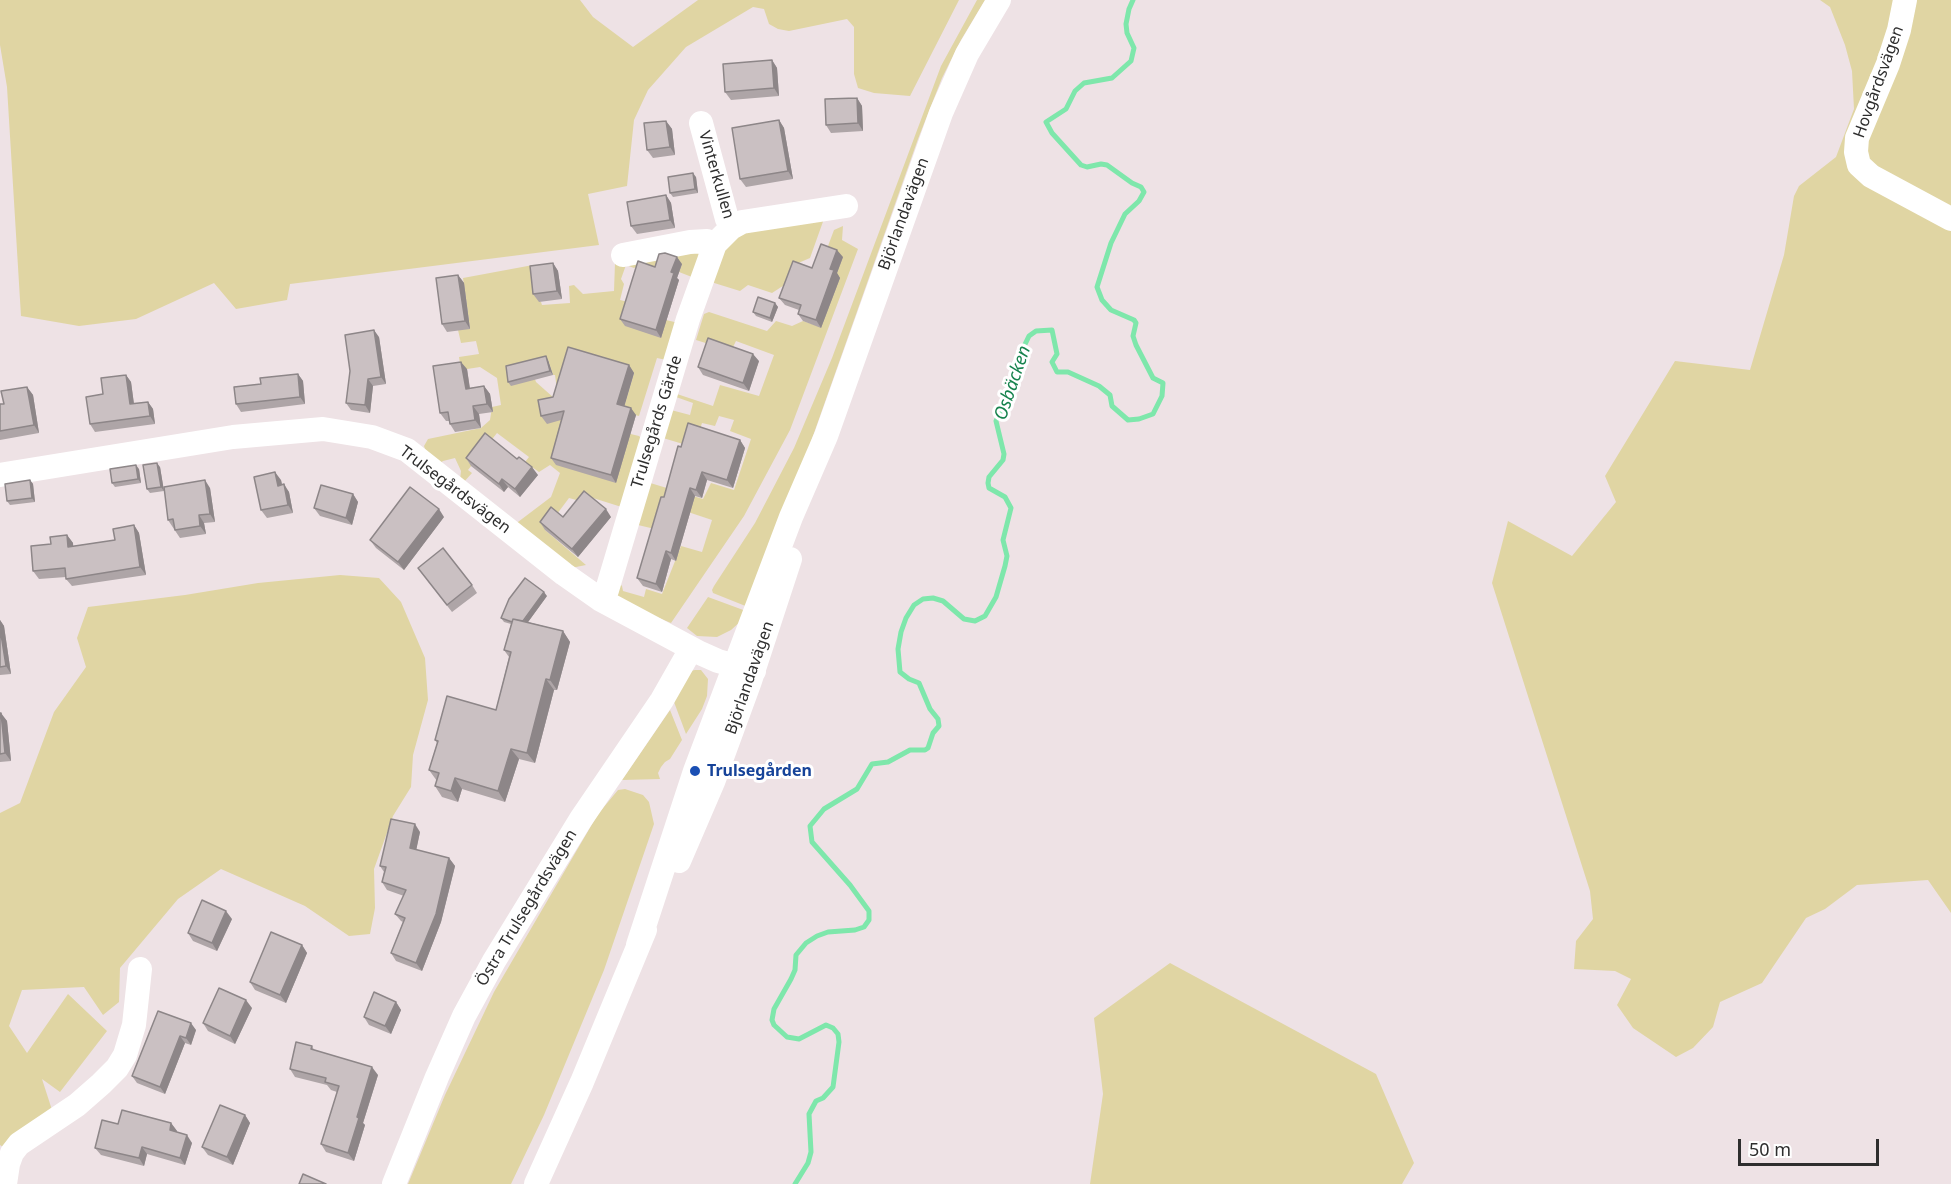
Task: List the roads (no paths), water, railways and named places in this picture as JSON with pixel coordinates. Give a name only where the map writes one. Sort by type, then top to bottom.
[{"type":"street","name":"Björlandavägen","points":[[536,1184],[582,1082],[638,945],[695,771],[744,668],[791,517],[826,436],[941,113],[967,54],[999,0]]},
{"type":"street","name":"Hovgårdsvägen","points":[[1905,0],[1899,30],[1888,64],[1857,138],[1856,152],[1859,165],[1871,176],[1951,219]]},
{"type":"street","name":"Vinterkullen","points":[[701,123],[727,219],[723,236]]},
{"type":"street","points":[[623,255],[690,242],[708,241],[723,236],[742,222],[846,206]]},
{"type":"street","name":"Trulsegårds Gärde","points":[[601,600],[607,590],[688,320],[723,236]]},
{"type":"street","name":"Trulsegårdsvägen","points":[[0,475],[233,437],[323,429],[372,437],[407,450],[564,574],[601,600],[691,649],[718,661],[744,668]]},
{"type":"street","name":"Östra Trulsegårdsvägen","points":[[394,1184],[464,1016],[494,961],[581,819],[662,700],[691,649]]},
{"type":"street","points":[[5,1184],[8,1164],[19,1144],[77,1105],[117,1068],[132,1036],[140,969]]},
{"type":"waterway","name":"Osbäcken","points":[[795,1184],[808,1163],[811,1152],[809,1114],[816,1101],[823,1098],[833,1087],[839,1042],[838,1034],[826,1025],[799,1039],[787,1037],[774,1025],[772,1020],[774,1009],[795,970],[796,955],[806,943],[828,932],[864,927],[869,920],[869,911],[850,885],[812,842],[810,826],[824,809],[857,789],[872,764],[888,762],[910,750],[925,750],[939,726],[938,719],[930,709],[919,683],[900,672],[898,649],[901,632],[914,605],[923,599],[933,598],[943,601],[964,619],[975,621],[985,616],[996,597],[1007,556],[1003,540],[1011,508],[1005,497],[989,488],[988,483],[989,477],[1003,460],[1004,454],[996,421],[1007,396],[1017,361],[1029,336],[1036,331],[1052,330],[1057,354],[1052,362],[1057,372],[1068,372],[1099,386],[1110,395],[1112,406],[1128,420],[1153,414],[1162,396],[1163,383],[1153,378],[1136,345],[1133,336],[1136,323],[1111,310],[1102,300],[1097,287],[1111,243],[1125,214],[1139,201],[1144,192],[1141,187],[1107,165],[1087,167],[1081,165],[1052,133],[1046,122],[1066,109],[1075,91],[1084,83],[1112,78],[1131,61],[1134,48],[1127,33],[1126,24],[1133,0]]},
{"type":"place","name":"Trulsegården","points":[[695,771]]}]
